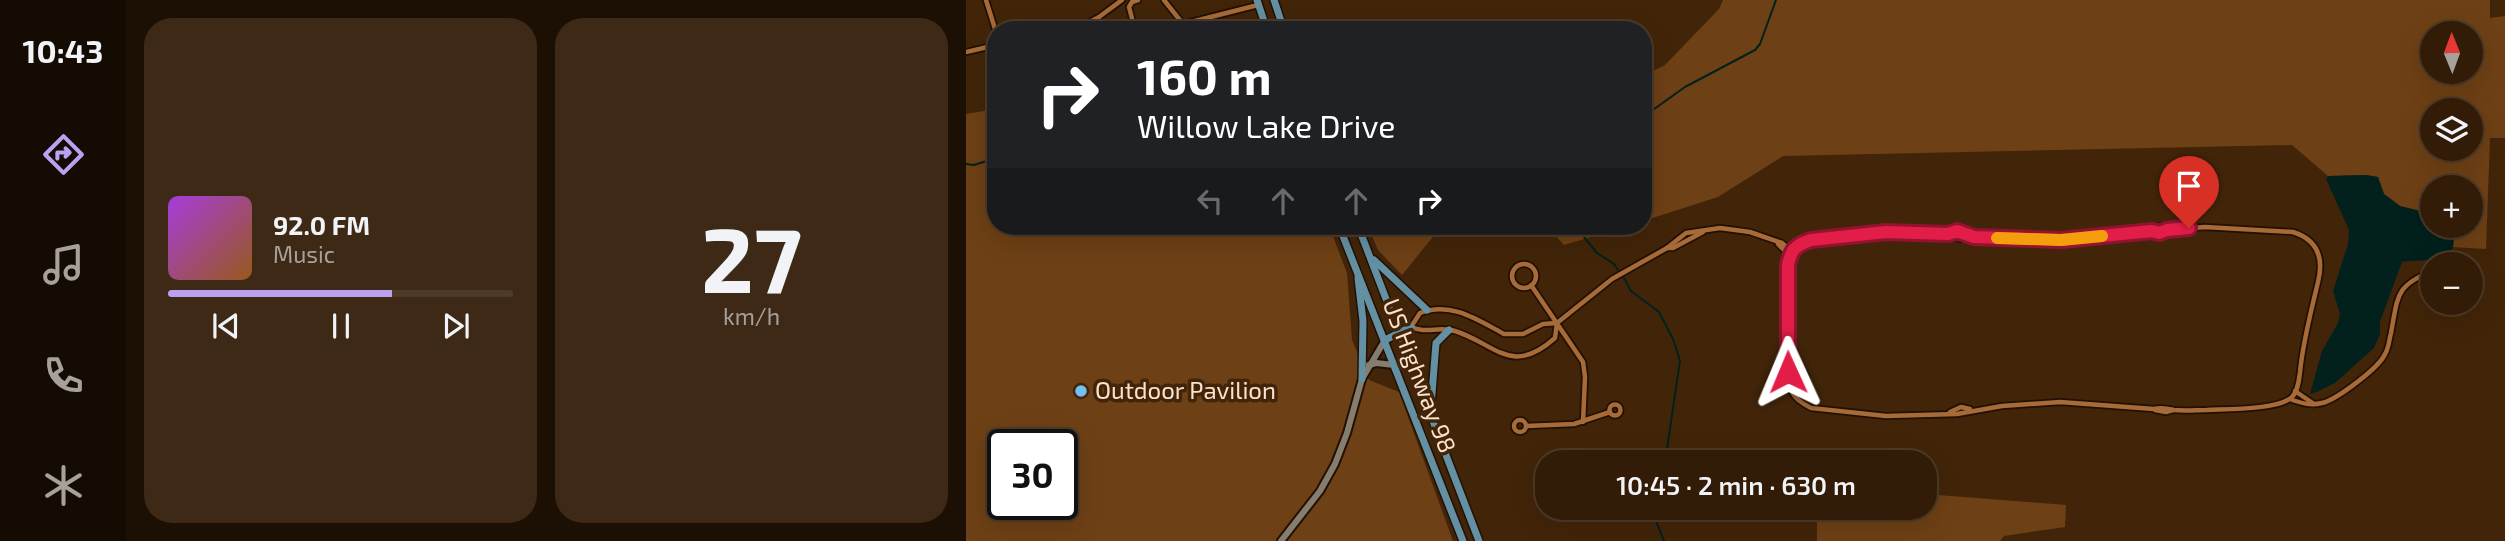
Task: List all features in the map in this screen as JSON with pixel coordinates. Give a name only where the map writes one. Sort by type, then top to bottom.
[{"type":"main road","points":[[1274,0],[1279,21]]},
{"type":"main road","points":[[1258,2],[1264,21]]},
{"type":"main road","name":"US Highway 98","points":[[1343,235],[1463,541]]},
{"type":"main road","name":"US Highway 98","points":[[1362,235],[1479,541]]},
{"type":"main road","points":[[1371,257],[1427,310]]},
{"type":"main road","points":[[1356,267],[1363,321],[1362,379]]},
{"type":"main road","points":[[1385,340],[1411,327]]},
{"type":"main road","points":[[1431,414],[1436,343],[1448,330]]},
{"type":"street","points":[[986,0],[993,21]]},
{"type":"street","points":[[1092,21],[1122,0]]},
{"type":"street","points":[[1133,21],[1129,8],[1132,2],[1138,0]]},
{"type":"street","points":[[1164,0],[1179,21]]},
{"type":"street","points":[[1201,21],[1258,2]]},
{"type":"street","points":[[966,52],[987,47]]},
{"type":"street","points":[[2213,227],[2283,231],[2304,236],[2314,244],[2320,256],[2321,270],[2295,391],[2290,399],[2278,403],[2242,408],[2173,410],[2163,407],[2154,409],[2060,402],[1970,410],[1961,407],[1950,412],[1886,416],[1811,408],[1800,402],[1791,392],[1788,372],[1787,272],[1791,251],[1811,240],[1886,232],[1948,234],[1957,231],[1966,235],[2061,240],[2213,227]]},
{"type":"street","points":[[1557,323],[1555,338],[1547,345],[1536,351],[1513,356],[1502,355],[1448,330],[1423,332],[1411,327],[1416,316],[1427,310],[1455,310],[1511,335],[1523,334],[1543,324],[1557,323],[1612,279],[1667,248],[1686,233],[1720,228],[1750,232],[1787,246],[1791,251]]},
{"type":"street","points":[[1526,264],[1533,268],[1536,275],[1531,285],[1523,288],[1514,282],[1513,270],[1526,264]]},
{"type":"street","points":[[2290,399],[2315,404],[2333,398],[2381,361],[2388,349],[2400,292],[2409,282],[2420,277]]},
{"type":"street","points":[[1531,285],[1585,366],[1583,422]]},
{"type":"street","points":[[1281,541],[1307,509],[1335,464],[1362,379],[1385,340]]},
{"type":"street","points":[[1369,365],[1394,365]]},
{"type":"street","points":[[2295,391],[2315,404]]},
{"type":"street","points":[[1526,426],[1574,424],[1610,412]]},
{"type":"shaded area","points":[[1723,0],[2490,0],[2490,18],[2505,16],[2505,138],[2490,138],[2486,249],[2453,247],[2453,238],[2483,238],[2483,175],[2420,175],[2420,211],[2400,206],[2384,194],[2378,177],[2328,176],[2292,145],[1783,156],[1718,197],[1652,218],[1652,72],[1665,65],[1719,9]]},
{"type":"shaded area","points":[[987,110],[987,235],[1332,235],[1347,273],[1352,340],[1369,380],[1399,392],[1453,541],[966,541],[966,114]]},
{"type":"shaded area","points":[[1372,235],[1434,235],[1402,275],[1378,250]]},
{"type":"shaded area","points":[[1555,235],[1598,235],[1564,245]]},
{"type":"shaded area","points":[[1937,495],[2066,505],[2065,527],[2004,536],[2000,541],[1817,541],[1817,520],[1937,520]]},
{"type":"water","points":[[2328,176],[2378,177],[2384,194],[2400,206],[2420,211],[2420,238],[2453,238],[2453,247],[2450,252],[2420,252],[2420,261],[2402,262],[2380,322],[2380,334],[2374,348],[2335,383],[2310,394],[2322,351],[2338,323],[2340,314],[2333,291],[2348,244],[2349,230],[2326,179]]},
{"type":"waterway","points":[[1652,111],[1685,87],[1755,50],[1760,44],[1776,0]]},
{"type":"waterway","points":[[966,164],[974,165],[987,161]]},
{"type":"waterway","points":[[1582,235],[1597,253],[1614,264],[1618,270]]},
{"type":"waterway","points":[[1624,278],[1631,291],[1659,312],[1673,339],[1680,361],[1667,450]]},
{"type":"waterway","points":[[1656,520],[1664,541]]},
{"type":"slow traffic","points":[[1997,238],[2061,240],[2102,236]]},
{"type":"place","name":"Outdoor Pavilion","points":[[1081,391]]},
{"type":"route","points":[[1788,372],[1788,265],[1791,251],[1811,240],[1886,232],[1948,234],[1957,231],[1974,237],[2061,240],[2152,231],[2163,233],[2167,230],[2189,228]]}]
